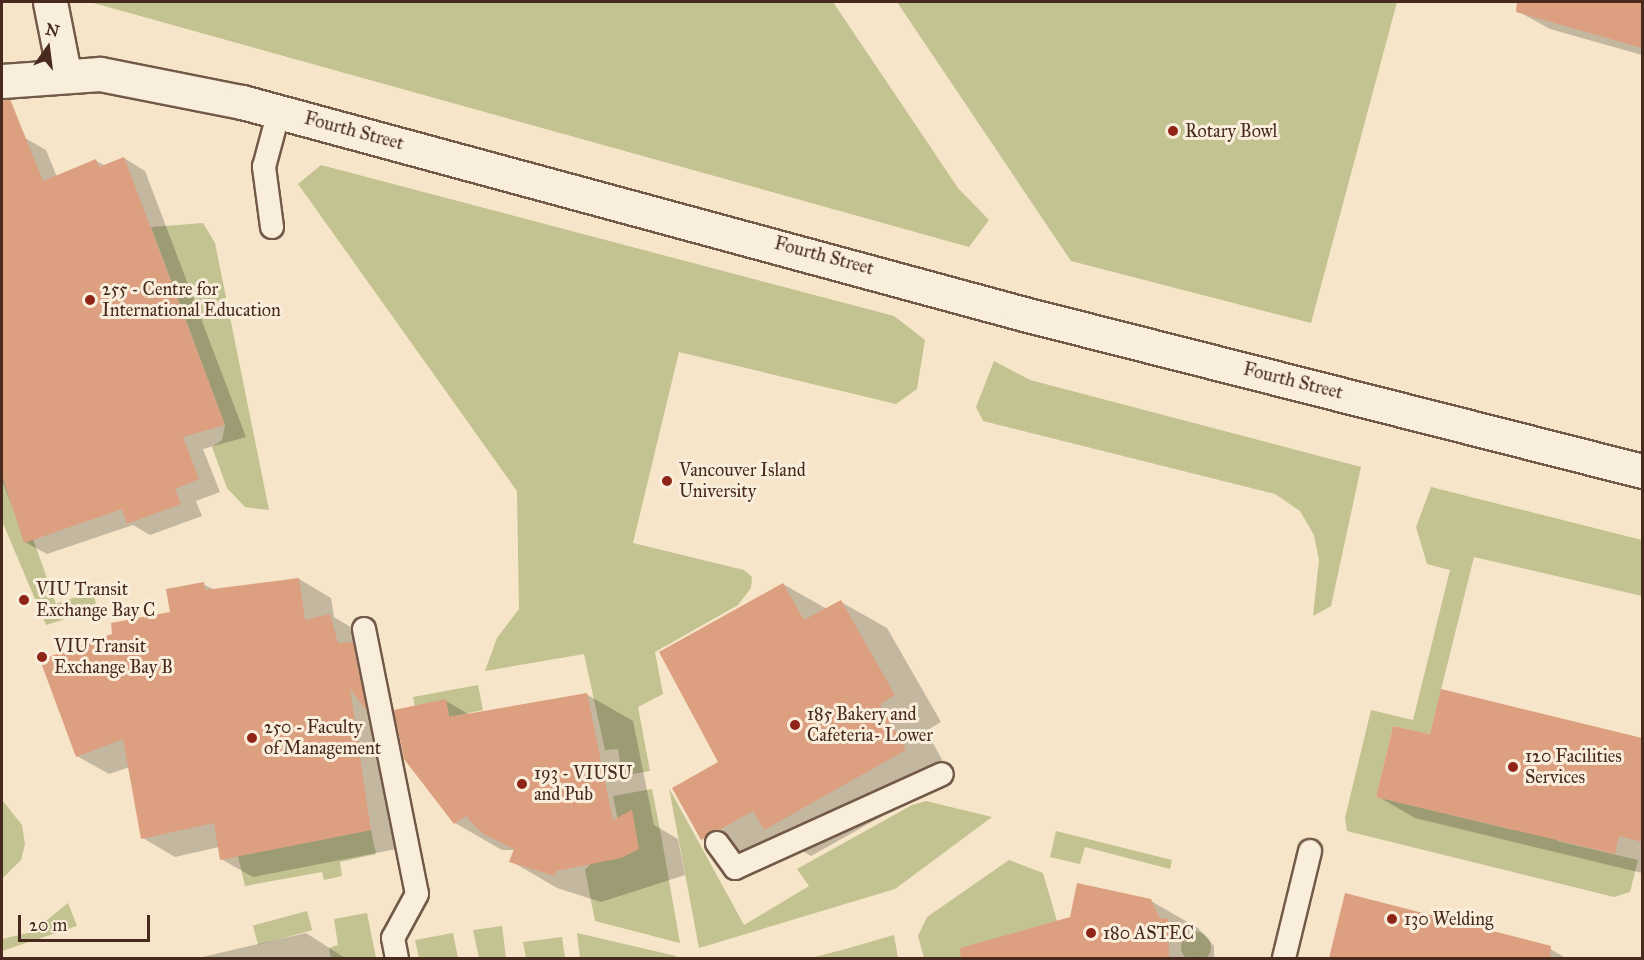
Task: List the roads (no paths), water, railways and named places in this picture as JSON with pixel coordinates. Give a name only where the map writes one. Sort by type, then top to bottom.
[{"type":"street","points":[[50,2],[64,73]]},
{"type":"street","name":"Fourth Street","points":[[2,81],[64,73],[139,79],[279,111],[1013,311],[1642,471]]},
{"type":"lane","points":[[272,227],[264,167],[279,111]]},
{"type":"lane","points":[[364,629],[417,894],[393,938],[397,958]]},
{"type":"lane","points":[[717,843],[735,868],[942,774]]},
{"type":"lane","points":[[1284,958],[1310,851]]},
{"type":"place","name":"Rotary Bowl","points":[[1173,131]]},
{"type":"place","name":"255 - Centre for International Education","points":[[90,300]]},
{"type":"place","name":"Vancouver Island University","points":[[667,481]]},
{"type":"place","name":"VIU Transit Exchange Bay C","points":[[24,600]]},
{"type":"place","name":"VIU Transit Exchange Bay B","points":[[42,657]]},
{"type":"place","name":"185 Bakery and Cafeteria- Lower","points":[[795,725]]},
{"type":"place","name":"250 - Faculty of Management","points":[[252,738]]},
{"type":"place","name":"120 Facilities Services","points":[[1513,767]]},
{"type":"place","name":"193 - VIUSU and Pub","points":[[522,784]]},
{"type":"place","name":"130 Welding","points":[[1392,919]]},
{"type":"place","name":"180 ASTEC","points":[[1091,933]]}]
